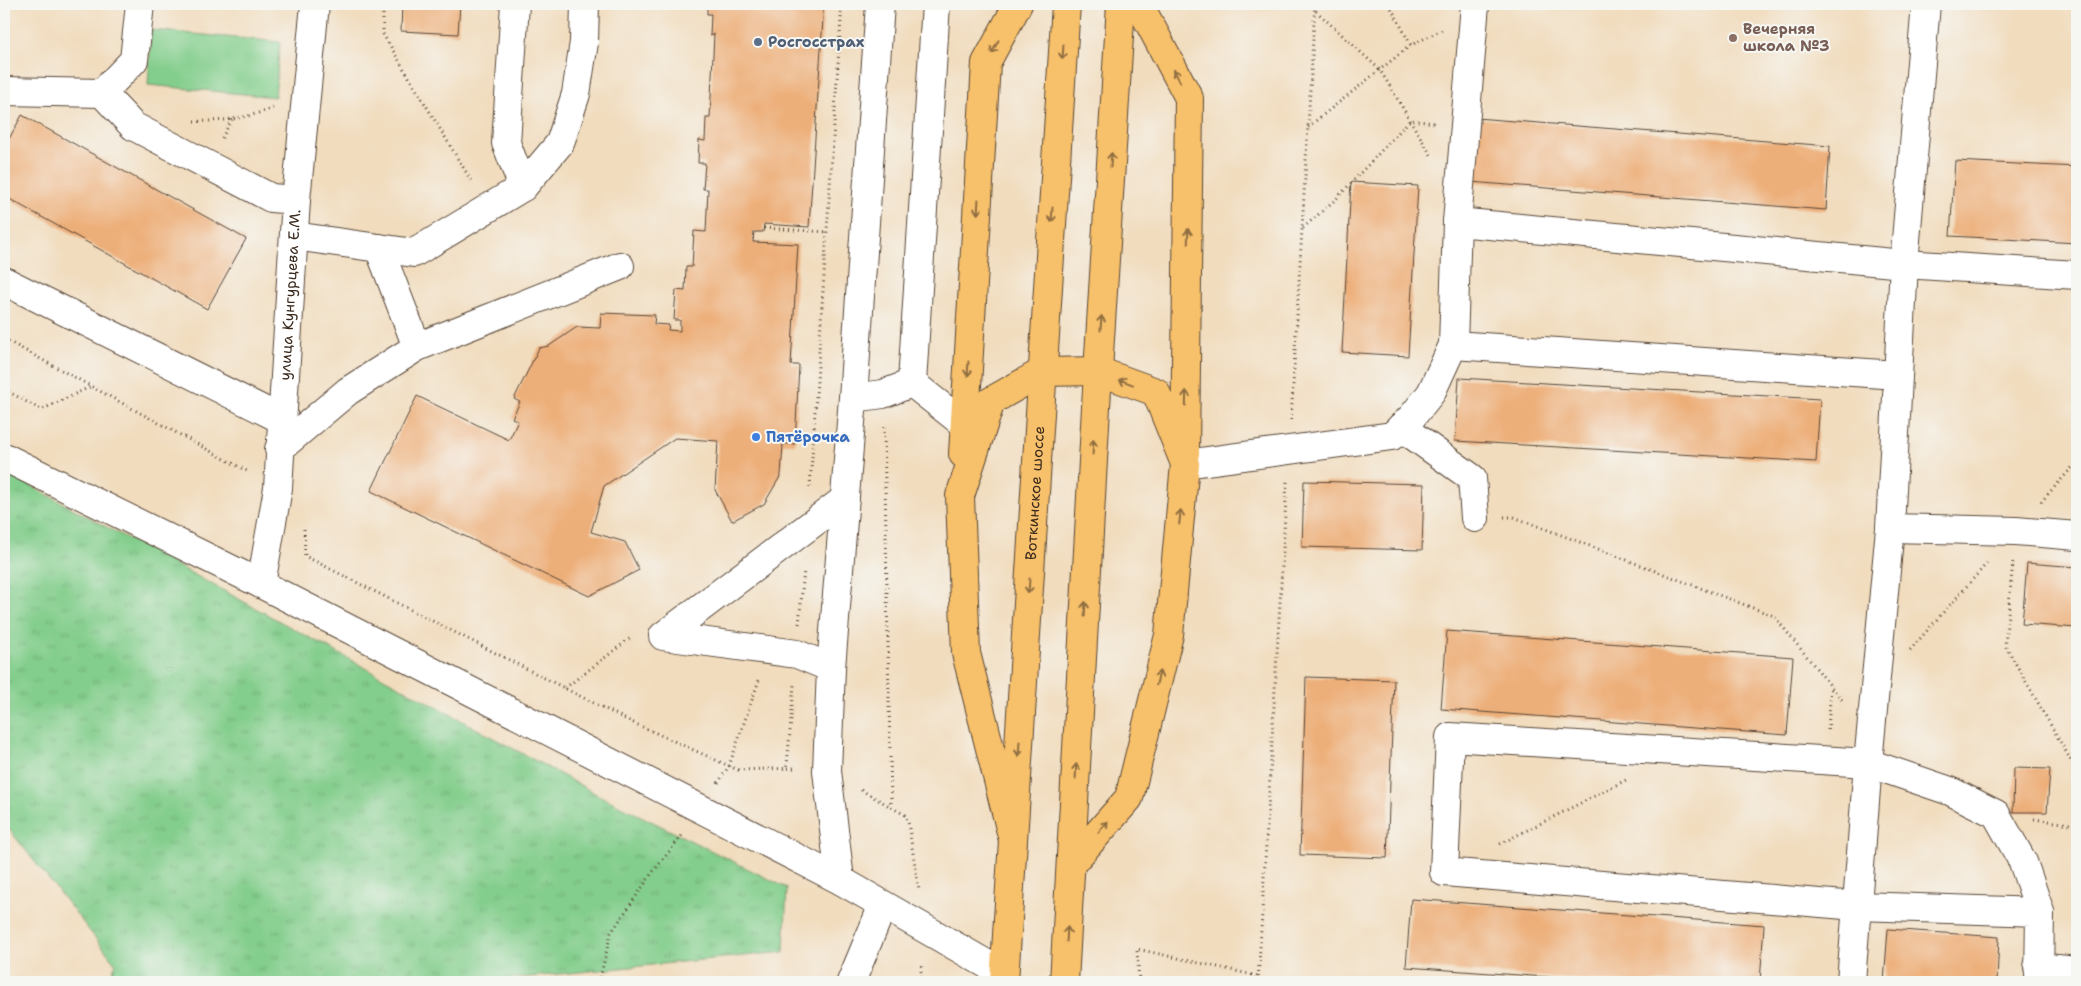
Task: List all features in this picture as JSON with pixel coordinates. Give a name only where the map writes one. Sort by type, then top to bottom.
[{"type":"main road","points":[[1013,840],[966,654],[960,496],[986,63],[1018,4]]},
{"type":"main road","name":"Воткинское шоссе","points":[[1004,978],[1066,4]]},
{"type":"main road","points":[[1064,982],[1098,371],[1121,4]]},
{"type":"main road","points":[[1071,864],[1129,798],[1169,635],[1185,464],[1189,98],[1139,4]]},
{"type":"main road","points":[[960,496],[991,401],[1042,372],[1098,371],[1156,392],[1185,464]]},
{"type":"street","points":[[102,94],[134,60],[140,4]]},
{"type":"street","name":"улица Кунгурцева Е.М.","points":[[261,584],[278,488],[296,200],[315,4]]},
{"type":"street","points":[[516,4],[506,143],[522,187]]},
{"type":"street","points":[[294,236],[414,253],[522,187],[560,143],[576,94],[584,42],[585,4]]},
{"type":"street","points":[[840,880],[827,771],[831,668],[854,398],[880,4]]},
{"type":"street","points":[[912,383],[936,4]]},
{"type":"street","points":[[1851,982],[1868,763],[1890,528],[1904,264],[1926,4]]},
{"type":"street","points":[[1185,464],[1392,436],[1411,418],[1431,393],[1453,345],[1457,222],[1474,9]]},
{"type":"street","points":[[4,91],[102,94],[133,126],[271,198],[296,200]]},
{"type":"street","points":[[1457,222],[1904,264],[2077,275]]},
{"type":"street","points":[[379,248],[417,347]]},
{"type":"street","points":[[279,449],[348,391],[417,347],[620,266]]},
{"type":"street","points":[[4,281],[281,419]]},
{"type":"street","points":[[1453,345],[1897,375]]},
{"type":"street","points":[[854,398],[883,394],[912,383]]},
{"type":"street","points":[[912,383],[965,425]]},
{"type":"street","points":[[1401,427],[1472,478],[1475,518]]},
{"type":"street","points":[[4,457],[261,584],[840,880],[1004,978]]},
{"type":"street","points":[[663,636],[845,499]]},
{"type":"street","points":[[1890,528],[2016,531],[2077,536]]},
{"type":"street","points":[[663,636],[797,654],[831,668]]},
{"type":"street","points":[[2040,912],[1858,906],[1444,872],[1450,737],[1868,763],[1950,791],[1996,814],[2022,862],[2040,912],[2038,975],[2077,971]]},
{"type":"street","points":[[851,982],[883,905]]},
{"type":"path","points":[[382,4],[383,34],[488,208]]},
{"type":"path","points":[[787,766],[807,528],[842,4]]},
{"type":"path","points":[[1258,982],[1316,4]]},
{"type":"path","points":[[1389,4],[1411,45]]},
{"type":"path","points":[[1308,128],[1411,45],[1474,9]]},
{"type":"path","points":[[1315,11],[1380,70],[1434,160]]},
{"type":"path","points":[[160,140],[174,121],[213,122],[241,118],[279,106]]},
{"type":"path","points":[[1302,228],[1337,198],[1410,120]]},
{"type":"path","points":[[764,228],[827,232]]},
{"type":"path","points":[[4,339],[278,488]]},
{"type":"path","points":[[4,389],[41,410],[91,386]]},
{"type":"path","points":[[883,394],[892,806]]},
{"type":"path","points":[[1907,653],[2077,462]]},
{"type":"path","points":[[1475,518],[1514,517],[1774,616],[1831,685],[1844,704]]},
{"type":"path","points":[[304,528],[305,556],[627,720],[738,770],[787,766],[827,771],[908,816],[926,931],[920,982]]},
{"type":"path","points":[[2016,531],[2005,645],[2077,771]]},
{"type":"path","points":[[565,688],[638,633],[663,636]]},
{"type":"path","points":[[1826,761],[1831,685]]},
{"type":"path","points":[[1497,846],[1629,778]]},
{"type":"path","points":[[1139,982],[1137,950],[1258,976]]},
{"type":"green space","points":[[151,30],[280,42],[275,97],[148,85]]},
{"type":"green space","points":[[4,471],[600,796],[787,888],[784,952],[478,982],[106,982],[116,964],[4,823]]},
{"type":"building","points":[[402,4],[460,4],[458,34],[401,31]]},
{"type":"building","points":[[707,4],[824,4],[809,227],[764,224],[763,232],[754,232],[753,242],[798,244],[791,365],[799,365],[795,444],[783,444],[781,475],[764,504],[732,521],[715,490],[718,441],[675,438],[604,486],[591,532],[625,542],[639,570],[589,596],[371,491],[417,396],[509,440],[518,421],[512,418],[520,402],[514,399],[539,348],[549,346],[577,327],[600,328],[601,313],[655,315],[654,324],[669,325],[668,330],[680,331],[680,320],[674,320],[676,290],[685,291],[686,267],[692,267],[694,231],[706,232],[708,189],[703,189],[705,163],[698,163],[699,140],[705,141],[706,118],[710,118],[714,34],[710,36],[711,14],[707,14]]},
{"type":"building","points":[[22,115],[246,239],[207,309],[4,196],[4,148]]},
{"type":"building","points":[[1476,118],[1830,146],[1826,210],[1470,182]]},
{"type":"building","points":[[1955,161],[2077,167],[2077,243],[1950,236]]},
{"type":"building","points":[[1351,182],[1418,186],[1408,356],[1342,352]]},
{"type":"building","points":[[1459,378],[1820,399],[1816,462],[1455,441]]},
{"type":"building","points":[[1304,481],[1424,484],[1422,550],[1302,547]]},
{"type":"building","points":[[2027,563],[2077,567],[2077,628],[2022,624]]},
{"type":"building","points":[[1447,631],[1793,657],[1787,735],[1441,709]]},
{"type":"building","points":[[1306,677],[1394,680],[1387,858],[1300,855]]},
{"type":"building","points":[[2014,768],[2050,769],[2047,812],[2013,812]]},
{"type":"building","points":[[1411,899],[1764,925],[1760,982],[1617,982],[1406,967]]},
{"type":"building","points":[[1888,929],[1999,937],[1997,982],[1884,982]]},
{"type":"place","name":"Вечерняя школа №3","points":[[1733,38]]},
{"type":"place","name":"Росгосстрах","points":[[758,42]]},
{"type":"place","name":"Пятёрочка","points":[[756,437]]}]
